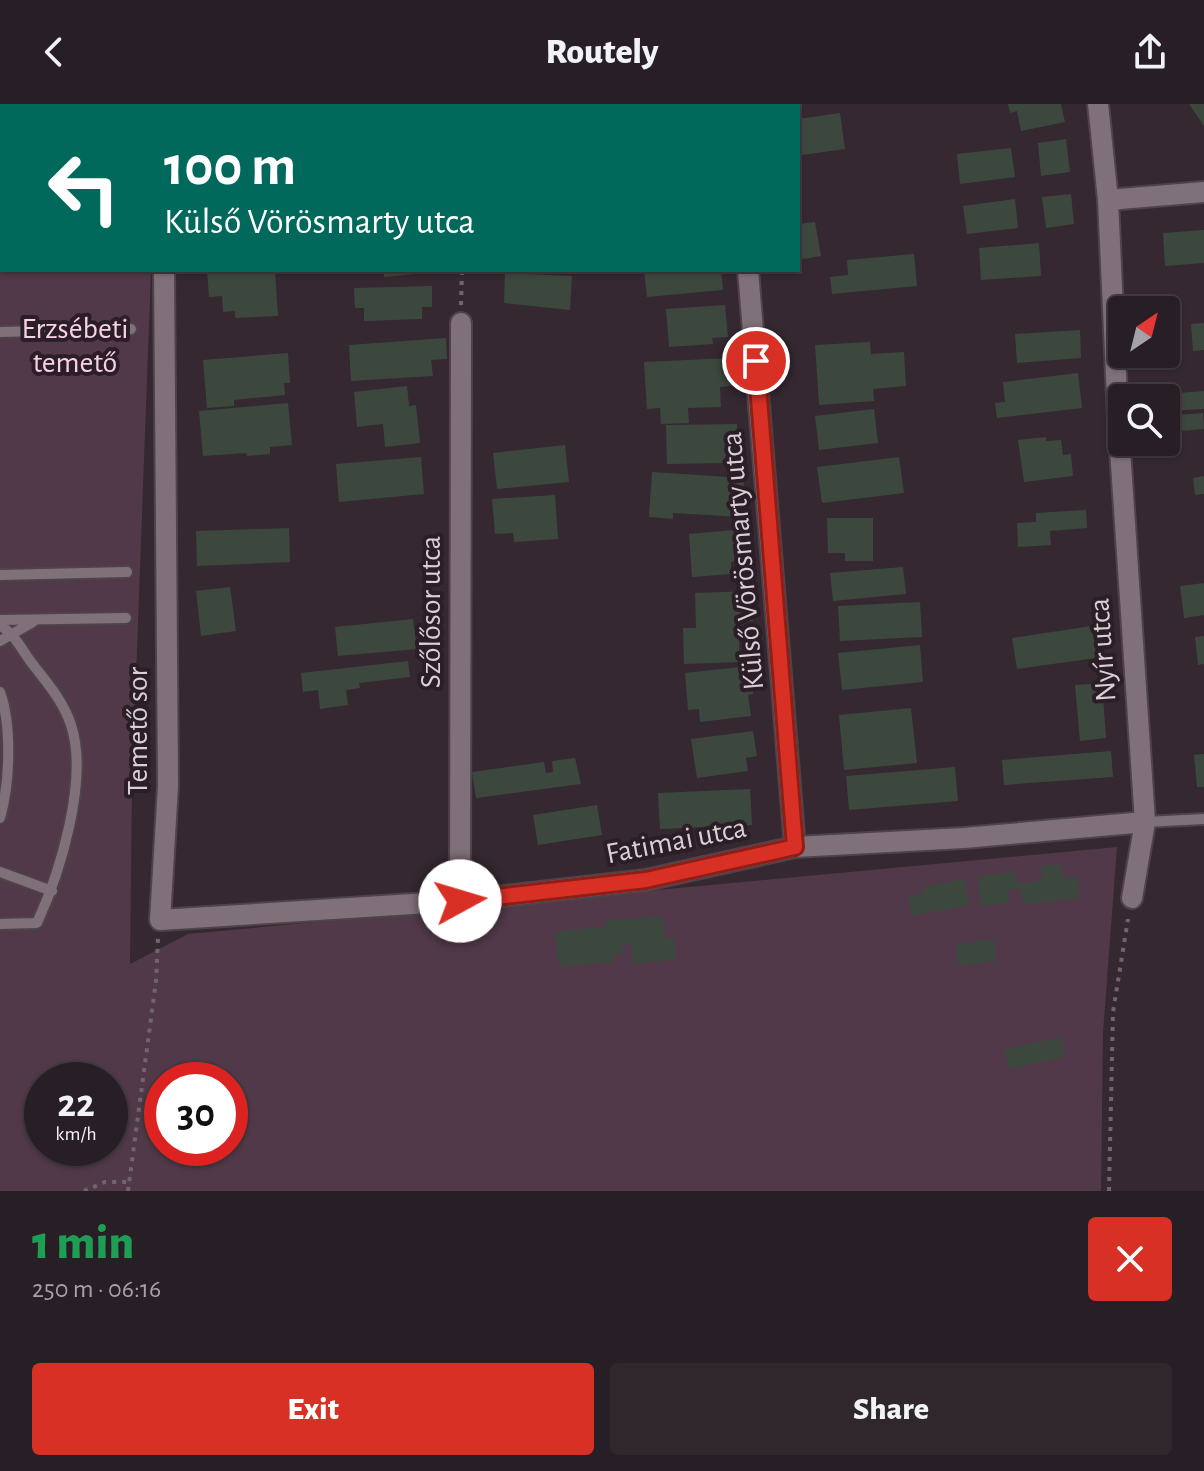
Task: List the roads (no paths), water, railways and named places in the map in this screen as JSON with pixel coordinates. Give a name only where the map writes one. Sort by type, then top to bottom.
[{"type":"street","name":"Nyír utca","points":[[1098,104],[1108,200],[1120,466],[1145,822],[1132,898]]},
{"type":"street","points":[[1108,200],[1204,192]]},
{"type":"street","name":"Temető sor","points":[[160,920],[168,786],[164,272]]},
{"type":"street","name":"Külső Vörösmarty utca","points":[[748,272],[795,847]]},
{"type":"street","name":"Szőlősor utca","points":[[460,901],[461,323]]},
{"type":"street","name":"Fatimai utca","points":[[160,920],[460,901],[646,880],[795,847],[964,838],[1145,822]]},
{"type":"lane","points":[[0,332],[131,329]]},
{"type":"lane","points":[[0,575],[127,572]]},
{"type":"lane","points":[[0,622],[126,618]]},
{"type":"lane","points":[[0,641],[37,620]]},
{"type":"lane","points":[[0,622],[13,633],[56,694],[71,725],[77,753],[69,825],[52,891],[37,923],[0,924]]},
{"type":"lane","points":[[0,692],[5,707],[8,753],[0,818]]},
{"type":"lane","name":"Fatimai utca","points":[[1145,822],[1204,819]]},
{"type":"lane","points":[[0,872],[52,891]]},
{"type":"park label","name":"Erzsébeti temető","points":[[75,345]]}]
